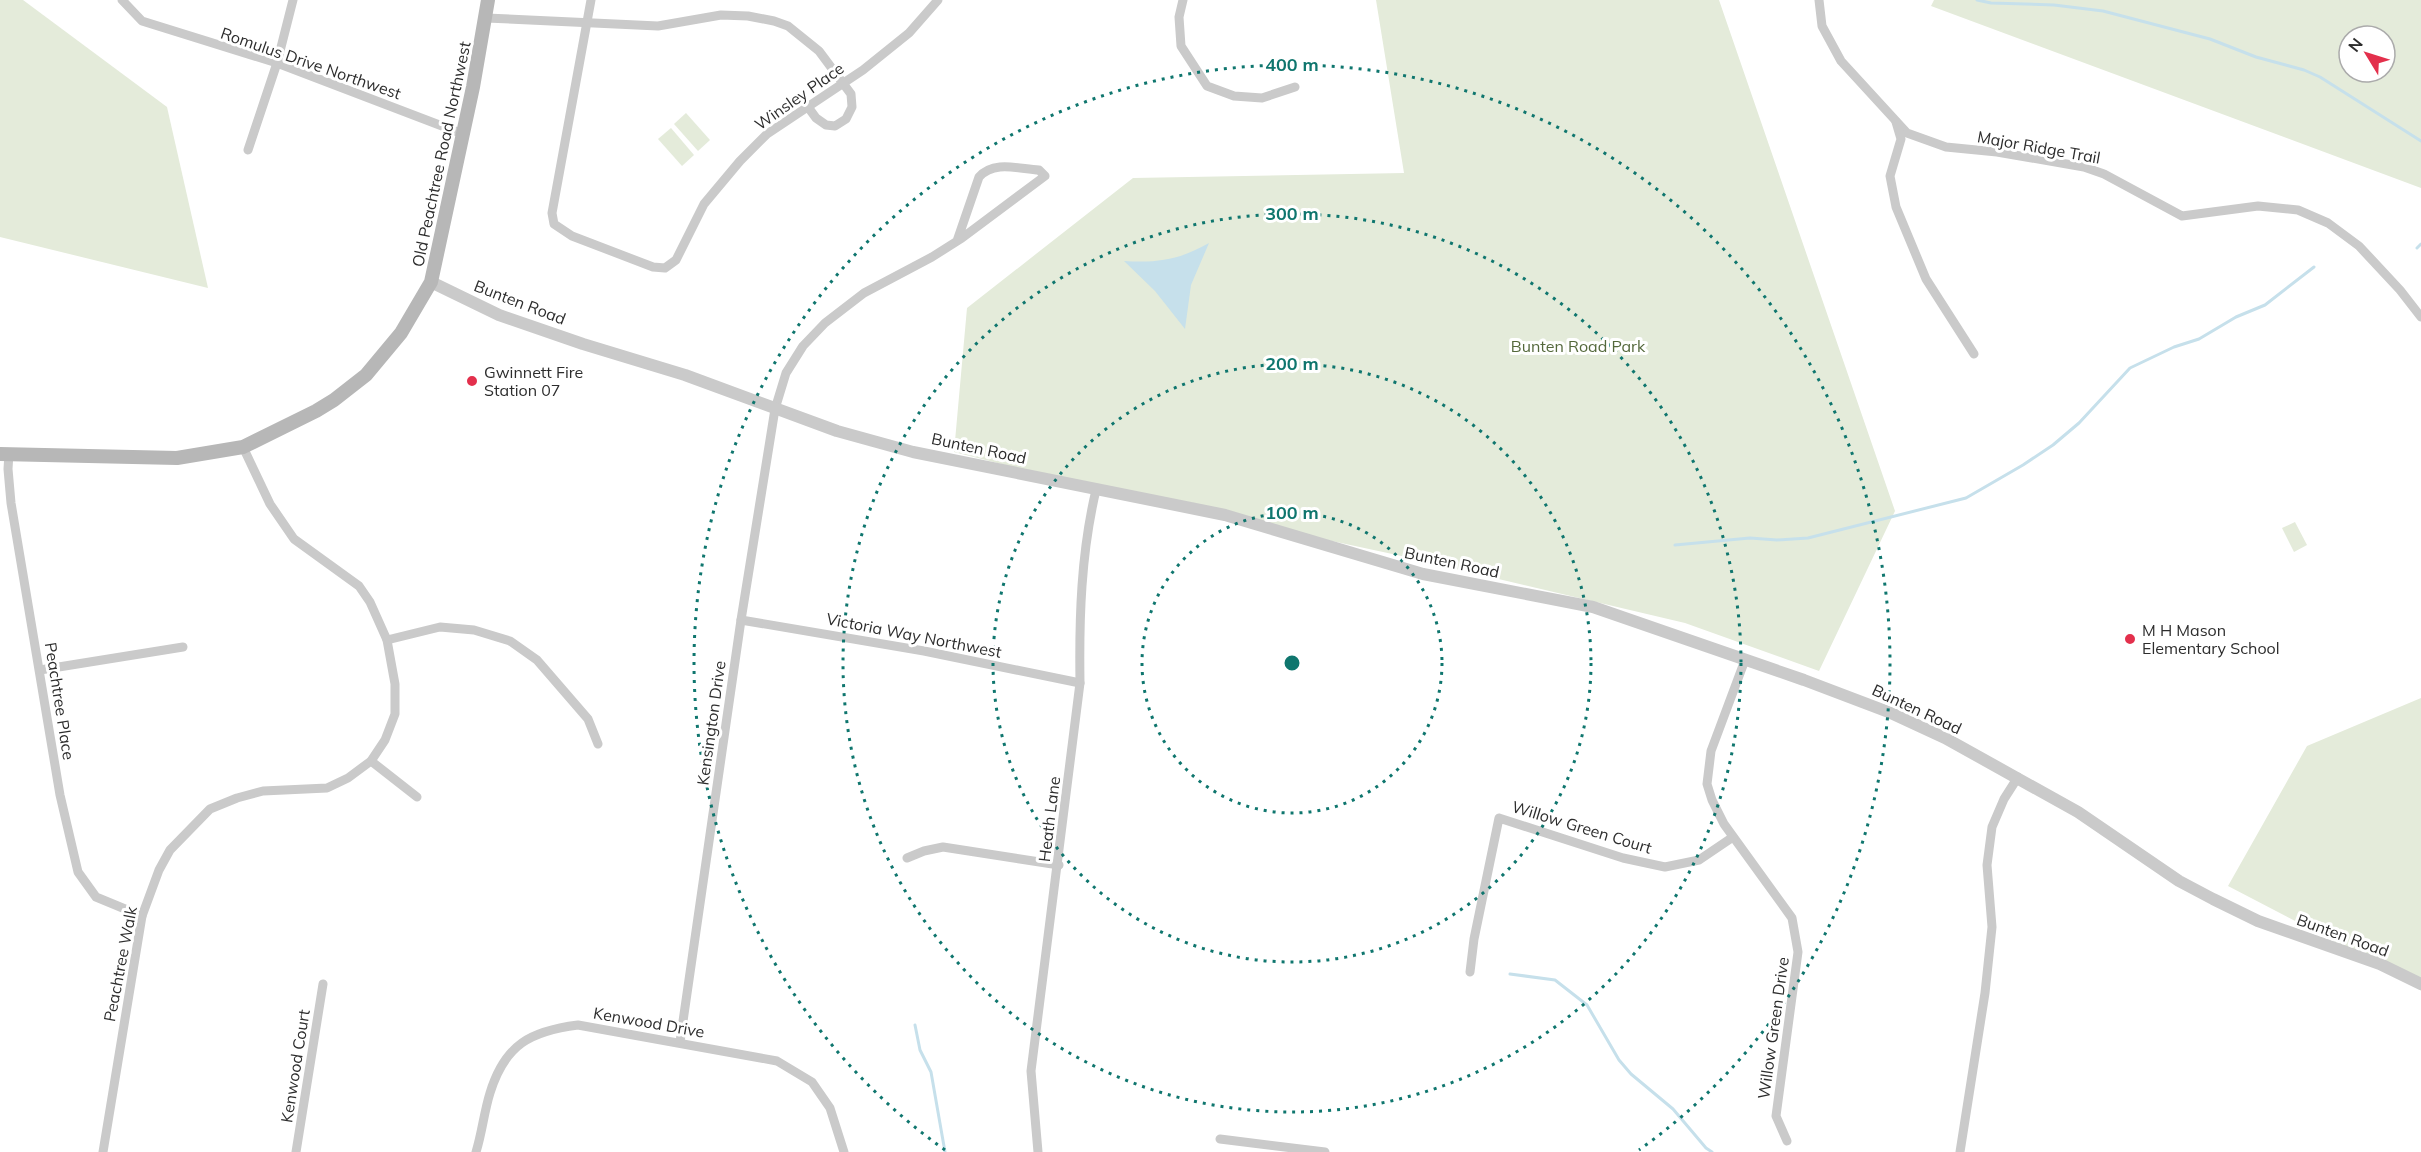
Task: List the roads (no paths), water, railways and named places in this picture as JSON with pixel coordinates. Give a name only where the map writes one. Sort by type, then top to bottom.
[{"type":"main road","name":"Old Peachtree Road Northwest","points":[[4,454],[177,458],[243,447],[316,411],[366,375],[401,333],[431,282],[463,134],[488,0]]},
{"type":"street","name":"Romulus Drive Northwest","points":[[122,0],[142,21],[277,63],[463,134]]},
{"type":"street","points":[[248,150],[277,63],[292,0]]},
{"type":"street","name":"Winsley Place","points":[[591,0],[552,213],[554,224],[572,236],[653,267],[665,268],[676,260],[704,204],[767,134],[844,83],[909,33],[938,0]]},
{"type":"street","points":[[1183,0],[1179,17],[1181,46],[1207,86],[1234,96],[1262,98],[1295,87]]},
{"type":"street","name":"Major Ridge Trail","points":[[1819,0],[1822,26],[1841,61],[1907,133],[1946,147],[2084,167],[2104,174],[2182,216],[2258,206],[2298,210],[2328,223],[2359,246],[2400,290],[2421,317]]},
{"type":"street","points":[[486,18],[658,26],[721,15],[748,16],[774,21],[788,26],[819,51],[851,94],[852,107],[846,119],[836,126],[826,125],[816,118],[808,107]]},
{"type":"street","points":[[1894,117],[1901,139],[1890,176],[1896,207],[1926,279],[1974,354]]},
{"type":"street","name":"Kensington Drive","points":[[680,1042],[741,620],[775,409],[786,373],[803,346],[825,323],[864,293],[957,241],[1044,176],[1039,170],[994,166],[985,170],[979,177],[957,241]]},
{"type":"street","name":"Bunten Road","points":[[431,282],[499,315],[580,344],[685,375],[837,431],[913,452],[1225,515],[1423,574],[1593,608],[1804,680],[1915,723],[2018,777],[2078,812],[2192,889],[2258,921],[2380,964],[2421,984]]},
{"type":"street","name":"Peachtree Walk","points":[[103,1152],[142,916],[159,870],[170,850],[210,809],[263,791],[327,788],[348,778],[371,761],[385,740],[395,714],[395,684],[387,640],[370,602],[359,586],[294,539],[270,504],[243,447]]},
{"type":"street","name":"Peachtree Place","points":[[4,454],[60,795],[78,872],[96,897],[142,916]]},
{"type":"street","name":"Heath Lane","points":[[1038,1152],[1031,1071],[1059,865],[1080,682],[1079,618],[1087,526],[1095,490]]},
{"type":"street","name":"Victoria Way Northwest","points":[[741,620],[913,649],[1080,682]]},
{"type":"street","points":[[387,640],[440,627],[474,630],[510,641],[537,660],[588,719],[598,744]]},
{"type":"street","points":[[40,670],[183,646]]},
{"type":"street","name":"Willow Green Drive","points":[[1745,660],[1711,751],[1707,784],[1712,800],[1733,837],[1792,918],[1798,952],[1776,1116],[1787,1141]]},
{"type":"street","points":[[371,761],[417,797]]},
{"type":"street","points":[[1960,1152],[1985,993],[1992,927],[1987,865],[1992,827],[2004,799],[2018,777]]},
{"type":"street","name":"Willow Green Court","points":[[1470,972],[1474,939],[1499,818],[1623,858],[1665,867],[1699,860],[1733,837]]},
{"type":"street","points":[[907,858],[943,847],[1059,865]]},
{"type":"street","name":"Kenwood Court","points":[[296,1152],[323,984]]},
{"type":"street","name":"Kenwood Drive","points":[[476,1152],[490,1092],[503,1063],[530,1037],[548,1029],[578,1025],[777,1061],[812,1082],[830,1108],[844,1152]]},
{"type":"street","points":[[1220,1139],[1325,1152]]},
{"type":"water","points":[[1209,243],[1191,285],[1185,329],[1155,291],[1124,261],[1178,257]]},
{"type":"waterway","points":[[1977,0],[2103,11],[2210,39],[2256,57],[2304,70],[2320,77],[2421,141]]},
{"type":"waterway","points":[[2417,248],[2421,244]]},
{"type":"waterway","points":[[1675,545],[1750,538],[1777,540],[1808,538],[1966,498],[2053,445],[2079,423],[2130,368],[2174,347],[2199,339],[2236,317],[2265,305],[2314,267]]},
{"type":"waterway","points":[[1510,974],[1555,980],[1587,1005],[1619,1060],[1631,1074],[1673,1109],[1712,1152]]},
{"type":"waterway","points":[[915,1025],[920,1050],[931,1072],[945,1152]]},
{"type":"place","name":"Gwinnett Fire Station 07","points":[[472,381]]},
{"type":"place","name":"M H Mason Elementary School","points":[[2130,639]]},
{"type":"park label","name":"Bunten Road Park","points":[[1578,346]]}]
